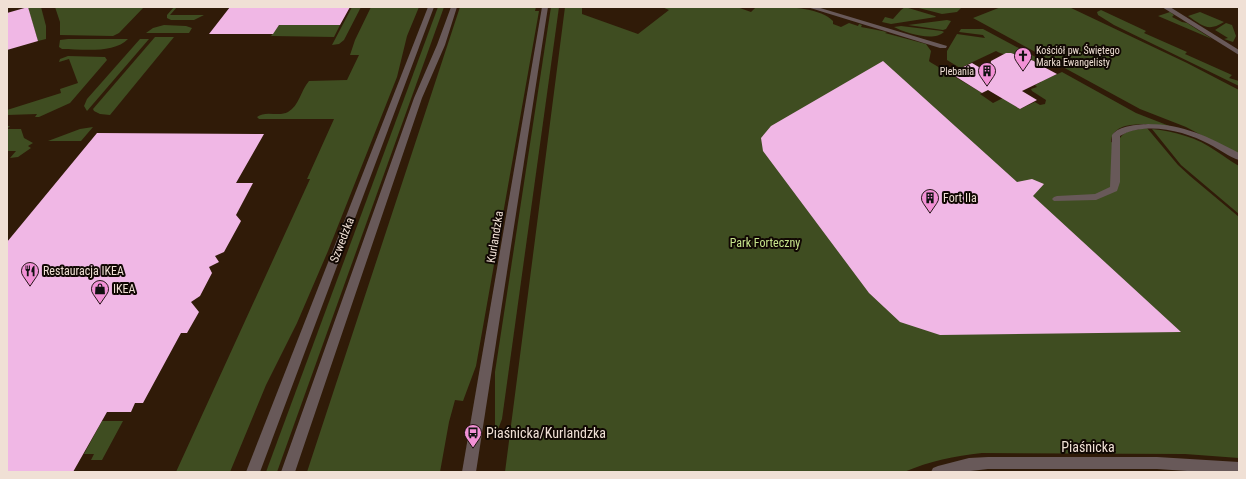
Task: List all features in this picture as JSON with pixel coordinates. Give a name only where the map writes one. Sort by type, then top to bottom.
[{"type":"street","name":"Szwedzka","points":[[253,472],[431,7]]},
{"type":"street","name":"Szwedzka","points":[[288,472],[418,98],[441,45],[454,7]]},
{"type":"street","name":"Kurlandzka","points":[[469,472],[545,7]]},
{"type":"street","points":[[810,7],[943,46]]},
{"type":"street","points":[[1165,7],[1239,53]]},
{"type":"street","points":[[1057,199],[1096,197],[1114,189],[1116,179],[1114,143],[1116,135],[1127,128],[1148,127],[1182,129],[1204,138],[1239,157]]},
{"type":"street","name":"Piaśnicka","points":[[938,472],[969,464],[1001,463],[1157,463],[1239,468]]},
{"type":"green space","points":[[41,7],[46,26],[46,39],[38,41],[28,8]]},
{"type":"green space","points":[[55,7],[144,7],[119,33],[113,36],[60,35],[60,22]]},
{"type":"green space","points":[[174,7],[177,7],[170,15],[204,15],[194,20],[171,20],[167,18],[167,15]]},
{"type":"green space","points":[[352,7],[361,7],[344,40],[339,44],[332,45]]},
{"type":"green space","points":[[371,7],[419,7],[407,36],[397,77],[328,251],[297,323],[266,385],[230,472],[176,472],[310,179],[307,179],[334,119],[259,119],[257,117],[264,114],[280,114],[288,112],[295,106],[309,81],[347,80],[359,55],[350,55],[355,40]]},
{"type":"green space","points":[[438,7],[444,7],[277,472],[266,472]]},
{"type":"green space","points":[[460,7],[536,7],[535,11],[539,11],[476,366],[463,401],[455,400],[449,422],[440,472],[307,472]]},
{"type":"green space","points":[[551,7],[559,7],[502,419],[497,432],[495,432],[495,372]]},
{"type":"green space","name":"Park Forteczny","points":[[565,7],[582,7],[582,14],[638,34],[669,10],[662,7],[737,7],[751,12],[756,7],[786,7],[808,10],[818,12],[826,16],[833,21],[833,24],[841,27],[849,23],[858,26],[859,24],[862,25],[861,27],[887,32],[885,33],[926,44],[931,51],[930,62],[982,93],[980,94],[993,103],[1003,98],[1020,109],[1035,102],[1040,105],[1045,104],[1046,100],[1031,89],[1037,87],[1035,85],[1041,82],[1040,78],[1044,80],[1062,72],[1136,113],[1172,127],[1146,124],[1127,126],[1119,129],[1113,134],[1111,142],[1118,144],[1119,139],[1125,133],[1147,128],[1178,165],[1239,217],[1239,458],[1185,454],[982,453],[942,460],[904,472],[505,472]]},
{"type":"green space","points":[[905,7],[936,17],[891,24],[882,22],[885,17],[893,19]]},
{"type":"green space","points":[[915,7],[962,7],[957,12],[942,14]]},
{"type":"green space","points":[[1001,7],[1069,7],[1187,63],[1239,90],[1239,155],[1186,127],[1140,109],[973,18]]},
{"type":"green space","points":[[1101,10],[1146,31],[1144,33],[1187,52],[1185,54],[1232,75],[1229,78],[1239,81],[1239,86],[1114,25],[1098,15],[1097,12]]},
{"type":"green space","points":[[1170,12],[1174,15],[1172,17],[1187,23],[1212,39],[1158,16]]},
{"type":"green space","points":[[1200,12],[1224,22],[1214,27],[1210,27],[1198,23],[1188,16]]},
{"type":"green space","points":[[947,20],[951,21],[946,29],[943,30],[908,25]]},
{"type":"green space","points":[[1226,23],[1232,25],[1236,36],[1233,42],[1224,39],[1228,38],[1215,30]]},
{"type":"green space","points":[[164,25],[186,26],[192,28],[189,33],[146,33],[153,28]]},
{"type":"green space","points":[[279,25],[340,25],[334,37],[271,36]]},
{"type":"green space","points":[[901,26],[944,32],[934,36],[919,36],[894,27]]},
{"type":"green space","points":[[961,29],[983,29],[1043,61],[1034,61],[1022,56],[1006,55],[996,51],[960,68],[947,60],[947,51],[957,34],[985,38],[983,35],[959,32]]},
{"type":"green space","points":[[155,37],[174,37],[110,115],[100,114],[94,111],[93,109]]},
{"type":"green space","points":[[128,39],[122,44],[106,49],[62,49],[59,47],[60,40]]},
{"type":"green space","points":[[140,39],[149,39],[87,111],[84,106],[87,99]]},
{"type":"green space","points":[[68,56],[105,57],[107,60],[70,103],[39,117],[35,117],[37,114],[7,115],[7,110],[61,93],[60,89],[78,83],[69,59],[59,62],[60,59]]},
{"type":"green space","points":[[93,127],[81,141],[48,141],[80,129]]},
{"type":"green space","points":[[7,129],[21,129],[24,138],[33,143],[28,146],[31,148],[18,157],[10,158],[16,151],[7,151]]},
{"type":"green space","points":[[1152,129],[1177,133],[1202,142],[1239,166],[1239,214],[1181,165]]},
{"type":"green space","points":[[102,421],[123,421],[102,460],[91,460],[94,454],[84,454]]},
{"type":"building","points":[[28,7],[38,41],[7,50],[7,13]]},
{"type":"building","points":[[230,7],[350,7],[340,25],[279,25],[273,34],[209,34]]},
{"type":"building","points":[[1006,53],[1011,53],[1034,61],[1042,68],[1044,67],[1057,74],[1022,91],[1037,100],[1020,109],[988,90],[982,93],[950,73],[972,63],[989,73],[991,61]]},
{"type":"building","name":"Fort IIa","points":[[883,61],[1017,182],[1032,179],[1044,184],[1033,196],[1181,332],[940,335],[900,322],[869,293],[763,151],[761,138],[771,126]]},
{"type":"building","name":"IKEA","points":[[97,133],[264,134],[236,183],[253,183],[236,215],[241,221],[224,252],[215,256],[219,262],[209,267],[212,273],[200,296],[191,302],[199,312],[187,333],[181,333],[143,403],[135,403],[131,412],[107,412],[73,472],[7,472],[7,242]]},
{"type":"place","name":"Kościół pw. Świętego Marka Ewangelisty","points":[[1023,71]]},
{"type":"place","name":"Plebania","points":[[987,86]]},
{"type":"place","name":"Fort IIa","points":[[930,213]]},
{"type":"place","name":"Restauracja IKEA","points":[[30,286]]},
{"type":"place","name":"IKEA","points":[[100,304]]},
{"type":"place","name":"Piaśnicka/Kurlandzka","points":[[473,448]]}]
